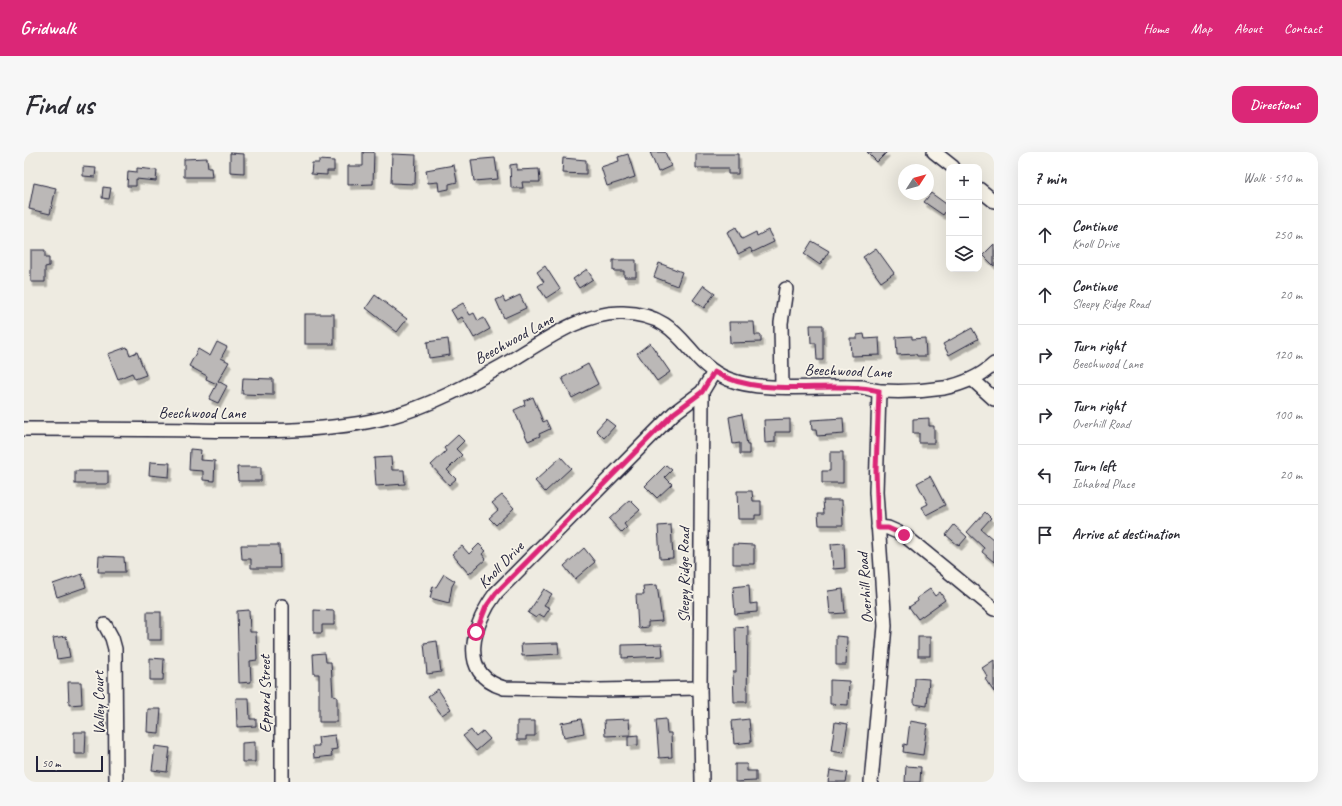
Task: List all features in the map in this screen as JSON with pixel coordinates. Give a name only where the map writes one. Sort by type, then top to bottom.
[{"type":"street","points":[[934,152],[949,164]]},
{"type":"street","points":[[982,191],[994,201]]},
{"type":"street","points":[[782,386],[781,323],[786,289]]},
{"type":"street","name":"Beechwood Lane","points":[[24,429],[288,430],[343,426],[366,422],[390,417],[439,400],[578,323],[591,317],[615,313],[638,314],[660,321],[684,340],[714,372],[738,383],[782,386],[861,387],[879,391],[943,388],[972,379],[994,364]]},
{"type":"street","points":[[702,392],[714,372]]},
{"type":"street","points":[[972,379],[994,399]]},
{"type":"street","name":"Overhill Road","points":[[871,782],[885,626],[878,528],[876,470],[879,391]]},
{"type":"street","name":"Sleepy Ridge Road","points":[[702,392],[700,688],[702,782]]},
{"type":"street","name":"Knoll Drive","points":[[700,688],[599,690],[504,688],[494,685],[483,677],[476,666],[474,657],[476,632],[479,620],[496,593],[674,413],[702,392]]},
{"type":"street","points":[[878,528],[892,529],[904,535],[994,609]]},
{"type":"street","name":"Eppard Street","points":[[282,606],[282,782]]},
{"type":"street","name":"Valley Court","points":[[105,625],[112,638],[115,649],[116,782]]},
{"type":"building","points":[[363,152],[374,152],[373,184],[348,185],[348,166],[363,166]]},
{"type":"building","points":[[650,152],[665,152],[671,166],[658,172]]},
{"type":"building","points":[[867,152],[887,152],[877,162]]},
{"type":"building","points":[[230,153],[244,154],[244,173],[230,172]]},
{"type":"building","points":[[392,154],[416,155],[415,184],[391,183]]},
{"type":"building","points":[[628,154],[635,177],[607,186],[601,167],[619,161],[618,157]]},
{"type":"building","points":[[696,154],[738,154],[738,174],[728,174],[728,168],[696,168]]},
{"type":"building","points":[[207,158],[208,168],[211,168],[212,177],[184,177],[184,159]]},
{"type":"building","points":[[495,158],[498,179],[474,181],[471,160]]},
{"type":"building","points":[[563,158],[586,160],[586,174],[562,173]]},
{"type":"building","points":[[319,160],[334,161],[334,171],[327,171],[327,175],[311,174],[312,163],[319,163]]},
{"type":"building","points":[[517,164],[517,170],[539,169],[540,182],[522,182],[523,188],[511,188],[510,165]]},
{"type":"building","points":[[454,165],[457,182],[449,184],[449,189],[439,191],[438,182],[428,183],[426,170]]},
{"type":"building","points":[[83,167],[96,168],[95,177],[83,176]]},
{"type":"building","points":[[137,168],[157,170],[156,181],[136,179],[136,186],[127,186],[128,171],[137,172]]},
{"type":"building","points":[[34,183],[56,188],[50,214],[29,209]]},
{"type":"building","points":[[103,187],[111,188],[109,199],[102,198]]},
{"type":"building","points":[[934,195],[946,204],[946,210],[943,215],[924,202],[926,200],[934,200]]},
{"type":"building","points":[[736,227],[742,239],[756,232],[757,236],[768,230],[774,242],[753,252],[750,248],[738,254],[727,232]]},
{"type":"building","points":[[812,241],[829,251],[820,265],[804,254]]},
{"type":"building","points":[[994,244],[994,266],[983,255]]},
{"type":"building","points":[[876,248],[894,273],[881,282],[863,257]]},
{"type":"building","points":[[31,250],[45,250],[45,258],[49,258],[49,266],[45,267],[45,282],[31,282]]},
{"type":"building","points":[[613,260],[636,260],[636,277],[624,277],[624,271],[613,271]]},
{"type":"building","points":[[659,263],[682,272],[677,286],[654,277]]},
{"type":"building","points":[[545,266],[560,289],[546,298],[538,286],[544,282],[537,272]]},
{"type":"building","points":[[587,269],[593,279],[579,288],[573,279]]},
{"type":"building","points":[[704,285],[715,293],[704,308],[693,300]]},
{"type":"building","points":[[375,295],[407,319],[397,332],[366,308]]},
{"type":"building","points":[[520,295],[526,308],[504,318],[496,300],[503,297],[505,302]]},
{"type":"building","points":[[463,303],[470,315],[474,313],[478,321],[484,318],[490,329],[474,338],[462,317],[457,320],[451,310]]},
{"type":"building","points":[[305,314],[334,314],[334,344],[305,344]]},
{"type":"building","points":[[729,322],[754,322],[755,335],[761,335],[761,342],[730,343]]},
{"type":"building","points":[[810,325],[823,325],[823,360],[817,360],[816,343],[811,343]]},
{"type":"building","points":[[972,328],[978,339],[949,355],[943,344]]},
{"type":"building","points":[[864,334],[865,339],[879,338],[880,355],[851,356],[850,338],[857,338],[857,335]]},
{"type":"building","points":[[912,336],[912,339],[925,338],[926,356],[917,356],[916,354],[897,355],[896,337]]},
{"type":"building","points":[[448,339],[450,355],[429,358],[427,342]]},
{"type":"building","points":[[217,342],[227,347],[221,358],[229,362],[218,381],[227,386],[218,403],[209,399],[217,384],[206,379],[207,376],[189,366],[198,349],[210,356]]},
{"type":"building","points":[[650,343],[670,372],[657,381],[637,353]]},
{"type":"building","points":[[127,347],[130,355],[137,352],[146,375],[135,379],[132,373],[118,379],[108,354]]},
{"type":"building","points":[[588,364],[598,384],[572,398],[562,378]]},
{"type":"building","points":[[243,378],[273,379],[273,395],[242,394]]},
{"type":"building","points":[[533,397],[543,422],[546,420],[550,429],[539,434],[540,436],[528,441],[514,410],[525,405],[524,401]]},
{"type":"building","points":[[742,414],[747,445],[749,445],[749,454],[740,454],[740,443],[733,444],[729,417]]},
{"type":"building","points":[[843,418],[844,434],[817,436],[816,430],[812,430],[811,420]]},
{"type":"building","points":[[929,418],[929,426],[934,426],[934,443],[919,443],[919,433],[913,433],[913,419]]},
{"type":"building","points":[[606,419],[615,426],[604,438],[596,430]]},
{"type":"building","points":[[790,419],[790,432],[775,432],[775,442],[765,443],[764,420]]},
{"type":"building","points":[[458,435],[464,441],[456,449],[462,455],[447,470],[456,479],[449,485],[431,465],[446,451],[444,448]]},
{"type":"building","points":[[190,449],[201,450],[200,460],[215,461],[214,481],[203,480],[203,471],[189,470]]},
{"type":"building","points":[[830,452],[843,452],[843,483],[822,483],[822,471],[830,471]]},
{"type":"building","points":[[391,457],[392,470],[404,470],[405,484],[376,486],[374,458]]},
{"type":"building","points":[[561,457],[571,468],[545,492],[535,481]]},
{"type":"building","points":[[150,462],[170,463],[169,477],[149,475]]},
{"type":"building","points":[[666,465],[672,470],[665,477],[672,484],[657,498],[645,486]]},
{"type":"building","points":[[237,467],[261,467],[261,481],[238,481]]},
{"type":"building","points":[[75,471],[108,471],[108,484],[75,484]]},
{"type":"building","points":[[930,476],[945,505],[926,515],[922,507],[928,504],[917,483]]},
{"type":"building","points":[[737,491],[752,491],[753,501],[761,501],[761,515],[755,515],[755,519],[738,519]]},
{"type":"building","points":[[502,495],[514,508],[496,525],[489,518],[498,510],[492,503]]},
{"type":"building","points":[[630,500],[640,510],[624,524],[627,528],[622,533],[609,519]]},
{"type":"building","points":[[823,500],[842,500],[843,525],[819,525],[818,513],[824,513]]},
{"type":"building","points":[[985,512],[991,518],[981,529],[994,540],[994,562],[982,552],[984,548],[967,532]]},
{"type":"building","points":[[671,525],[673,558],[660,559],[658,526]]},
{"type":"building","points":[[954,525],[967,537],[959,546],[946,535]]},
{"type":"building","points":[[844,543],[845,568],[833,569],[831,544]]},
{"type":"building","points":[[479,544],[486,551],[482,554],[486,559],[469,574],[452,554],[462,546],[469,554]]},
{"type":"building","points":[[733,544],[754,545],[754,564],[733,564]]},
{"type":"building","points":[[241,545],[279,545],[280,568],[251,568],[251,559],[242,559]]},
{"type":"building","points":[[584,548],[595,562],[575,579],[564,566]]},
{"type":"building","points":[[99,556],[124,557],[125,572],[98,572]]},
{"type":"building","points":[[82,574],[86,587],[57,597],[53,584]]},
{"type":"building","points":[[444,574],[455,581],[452,586],[449,603],[430,598],[433,586],[436,587]]},
{"type":"building","points":[[657,585],[662,621],[648,622],[648,627],[638,628],[636,595],[644,595],[643,586]]},
{"type":"building","points":[[749,585],[750,604],[757,603],[757,612],[735,614],[733,587]]},
{"type":"building","points":[[544,589],[552,594],[544,605],[550,608],[544,617],[539,614],[536,618],[528,613]]},
{"type":"building","points":[[843,589],[845,613],[830,614],[828,591]]},
{"type":"building","points":[[930,589],[935,596],[940,592],[945,600],[918,619],[909,607],[918,601],[917,598]]},
{"type":"building","points":[[249,610],[250,632],[256,632],[257,660],[250,661],[251,682],[239,683],[237,611]]},
{"type":"building","points":[[314,610],[334,611],[334,625],[322,625],[322,633],[314,633]]},
{"type":"building","points":[[147,612],[161,612],[161,640],[147,640]]},
{"type":"building","points":[[748,626],[747,702],[734,702],[733,672],[736,672],[735,627]]},
{"type":"building","points":[[66,636],[70,657],[57,659],[53,638]]},
{"type":"building","points":[[836,636],[847,637],[846,665],[836,665]]},
{"type":"building","points":[[918,637],[930,637],[930,656],[918,656]]},
{"type":"building","points":[[437,641],[441,672],[427,674],[424,643]]},
{"type":"building","points":[[558,643],[559,654],[522,656],[521,644]]},
{"type":"building","points":[[662,644],[663,656],[622,658],[622,645]]},
{"type":"building","points":[[325,653],[326,662],[331,662],[333,696],[337,697],[337,722],[319,722],[319,674],[314,674],[313,654]]},
{"type":"building","points":[[150,658],[164,659],[163,680],[150,680]]},
{"type":"building","points":[[994,660],[994,692],[985,679],[988,677],[982,668]]},
{"type":"building","points":[[915,678],[929,679],[927,706],[914,704]]},
{"type":"building","points":[[830,680],[849,681],[848,705],[830,704]]},
{"type":"building","points":[[68,682],[81,682],[82,704],[69,705]]},
{"type":"building","points":[[438,689],[451,709],[442,715],[428,696]]},
{"type":"building","points":[[236,698],[249,698],[250,719],[256,719],[256,726],[237,727]]},
{"type":"building","points":[[148,709],[161,709],[159,733],[147,732]]},
{"type":"building","points":[[581,719],[584,733],[564,737],[561,723]]},
{"type":"building","points":[[629,719],[630,735],[605,736],[604,720]]},
{"type":"building","points":[[666,719],[667,733],[671,733],[672,757],[659,758],[656,720]]},
{"type":"building","points":[[749,719],[751,742],[734,744],[732,721]]},
{"type":"building","points":[[517,721],[535,721],[535,736],[526,736],[526,740],[517,740]]},
{"type":"building","points":[[910,721],[927,724],[923,755],[903,752],[904,744],[907,745]]},
{"type":"building","points":[[835,722],[848,724],[843,753],[831,751]]},
{"type":"building","points":[[471,730],[476,737],[483,731],[490,739],[476,751],[463,736]]},
{"type":"building","points":[[74,732],[86,732],[85,754],[74,754]]},
{"type":"building","points":[[335,735],[337,749],[331,750],[332,756],[314,758],[313,746],[319,746],[318,737]]},
{"type":"building","points":[[638,735],[638,745],[628,746],[628,736]]},
{"type":"building","points":[[255,742],[255,762],[242,762],[242,743]]},
{"type":"building","points":[[155,746],[170,748],[167,772],[152,770]]},
{"type":"building","points":[[735,764],[747,764],[747,771],[756,771],[756,781],[735,782]]},
{"type":"building","points":[[906,766],[921,767],[920,782],[905,782]]},
{"type":"building","points":[[830,770],[848,773],[846,782],[828,782]]},
{"type":"route","points":[[476,632],[479,620],[496,593],[549,541],[637,449],[674,413],[702,392],[714,372],[738,383],[748,385],[861,387],[879,391],[876,470],[878,528],[888,528],[904,535]]}]
